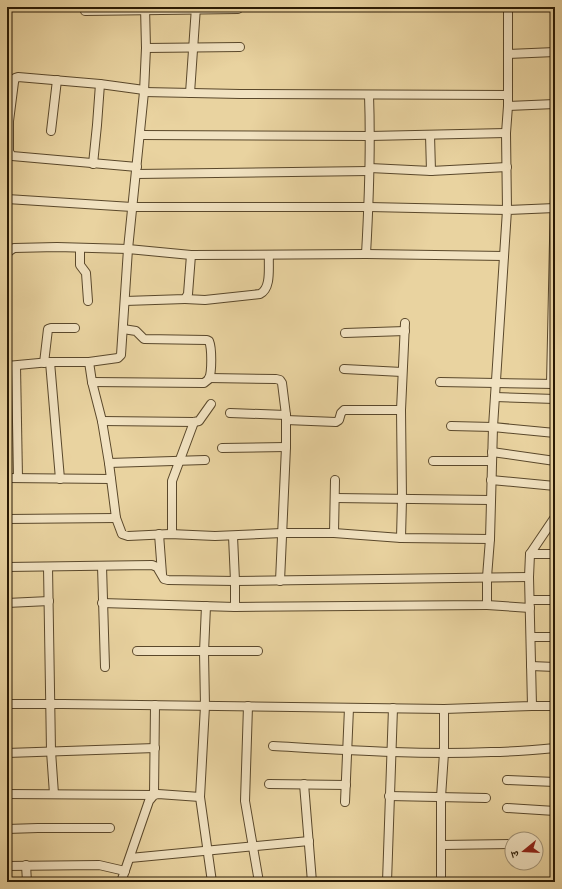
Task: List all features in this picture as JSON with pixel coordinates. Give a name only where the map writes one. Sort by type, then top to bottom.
[{"type":"street","points":[[487,604],[493,427],[507,210],[506,133],[508,106],[508,7]]},
{"type":"street","points":[[190,93],[195,8]]},
{"type":"street","points":[[85,11],[195,8],[238,10]]},
{"type":"street","points":[[18,478],[11,366],[89,362],[120,357],[128,249],[144,91],[146,48],[145,9]]},
{"type":"street","points":[[146,48],[240,47]]},
{"type":"street","points":[[508,54],[555,52]]},
{"type":"street","points":[[507,167],[431,171],[136,170],[12,156],[9,152],[8,121],[16,77],[100,84],[144,91],[190,93],[508,95]]},
{"type":"street","points":[[51,131],[57,80]]},
{"type":"street","points":[[92,164],[100,84]]},
{"type":"street","points":[[366,254],[370,170],[369,95]]},
{"type":"street","points":[[508,106],[555,104]]},
{"type":"street","points":[[140,135],[370,136],[506,133]]},
{"type":"street","points":[[430,135],[431,171]]},
{"type":"street","points":[[440,382],[553,384],[555,194]]},
{"type":"street","points":[[7,199],[132,207],[368,206],[507,210],[555,208]]},
{"type":"street","points":[[8,252],[14,248],[57,247],[128,249],[192,255],[366,254],[504,256]]},
{"type":"street","points":[[80,248],[80,265],[86,273],[88,302]]},
{"type":"street","points":[[185,299],[188,294],[192,255]]},
{"type":"street","points":[[125,301],[185,299],[205,300],[260,294],[267,285],[269,255]]},
{"type":"street","points":[[345,332],[405,327],[401,410],[401,538]]},
{"type":"street","points":[[60,479],[47,363],[48,330],[51,328],[75,328]]},
{"type":"street","points":[[123,328],[136,330],[144,339],[209,341],[211,346],[210,378]]},
{"type":"street","points":[[89,362],[92,382],[102,421],[116,518],[120,532],[125,535],[172,534],[233,536],[282,533],[334,533],[401,538],[490,539]]},
{"type":"street","points":[[344,369],[402,372]]},
{"type":"street","points":[[92,382],[204,383],[210,378],[280,380],[284,388],[286,418],[280,581]]},
{"type":"street","points":[[495,397],[555,399]]},
{"type":"street","points":[[102,421],[194,422],[200,421],[211,404]]},
{"type":"street","points":[[230,413],[336,422],[339,420],[340,413],[344,410],[401,410]]},
{"type":"street","points":[[172,534],[172,481],[194,422]]},
{"type":"street","points":[[451,426],[493,427],[555,433]]},
{"type":"street","points":[[222,448],[286,447]]},
{"type":"street","points":[[433,461],[492,457],[555,461]]},
{"type":"street","points":[[109,463],[205,460]]},
{"type":"street","points":[[7,478],[111,479]]},
{"type":"street","points":[[334,533],[336,480]]},
{"type":"street","points":[[492,480],[555,486]]},
{"type":"street","points":[[335,498],[490,500]]},
{"type":"street","points":[[532,706],[529,577],[530,554],[555,517]]},
{"type":"street","points":[[7,519],[116,518]]},
{"type":"street","points":[[160,534],[162,575]]},
{"type":"street","points":[[233,536],[235,607]]},
{"type":"street","points":[[530,554],[555,554]]},
{"type":"street","points":[[7,567],[152,565],[157,567],[164,579],[168,580],[280,581],[529,577]]},
{"type":"street","points":[[48,566],[51,751],[54,794]]},
{"type":"street","points":[[102,566],[105,667]]},
{"type":"street","points":[[102,603],[235,607],[530,604],[555,600]]},
{"type":"street","points":[[7,603],[49,602]]},
{"type":"street","points":[[206,606],[204,652],[205,706],[200,797],[212,882]]},
{"type":"street","points":[[531,637],[555,637]]},
{"type":"street","points":[[137,651],[258,651]]},
{"type":"street","points":[[531,666],[555,667]]},
{"type":"street","points":[[7,704],[444,709],[555,706]]},
{"type":"street","points":[[121,882],[149,801],[154,795],[155,705]]},
{"type":"street","points":[[248,706],[245,801],[259,882]]},
{"type":"street","points":[[345,802],[349,708]]},
{"type":"street","points":[[387,882],[392,708]]},
{"type":"street","points":[[441,882],[441,797],[444,753],[444,709]]},
{"type":"street","points":[[273,746],[347,751],[444,753],[555,748]]},
{"type":"street","points":[[7,753],[155,748]]},
{"type":"street","points":[[507,780],[555,782]]},
{"type":"street","points":[[270,784],[346,785]]},
{"type":"street","points":[[304,784],[312,882]]},
{"type":"street","points":[[7,794],[158,794],[200,797]]},
{"type":"street","points":[[389,796],[486,798]]},
{"type":"street","points":[[507,808],[555,810]]},
{"type":"street","points":[[7,829],[110,828]]},
{"type":"street","points":[[130,858],[309,841]]},
{"type":"street","points":[[442,845],[504,844]]},
{"type":"street","points":[[26,865],[27,882]]},
{"type":"street","points":[[7,866],[100,865],[125,871]]}]
